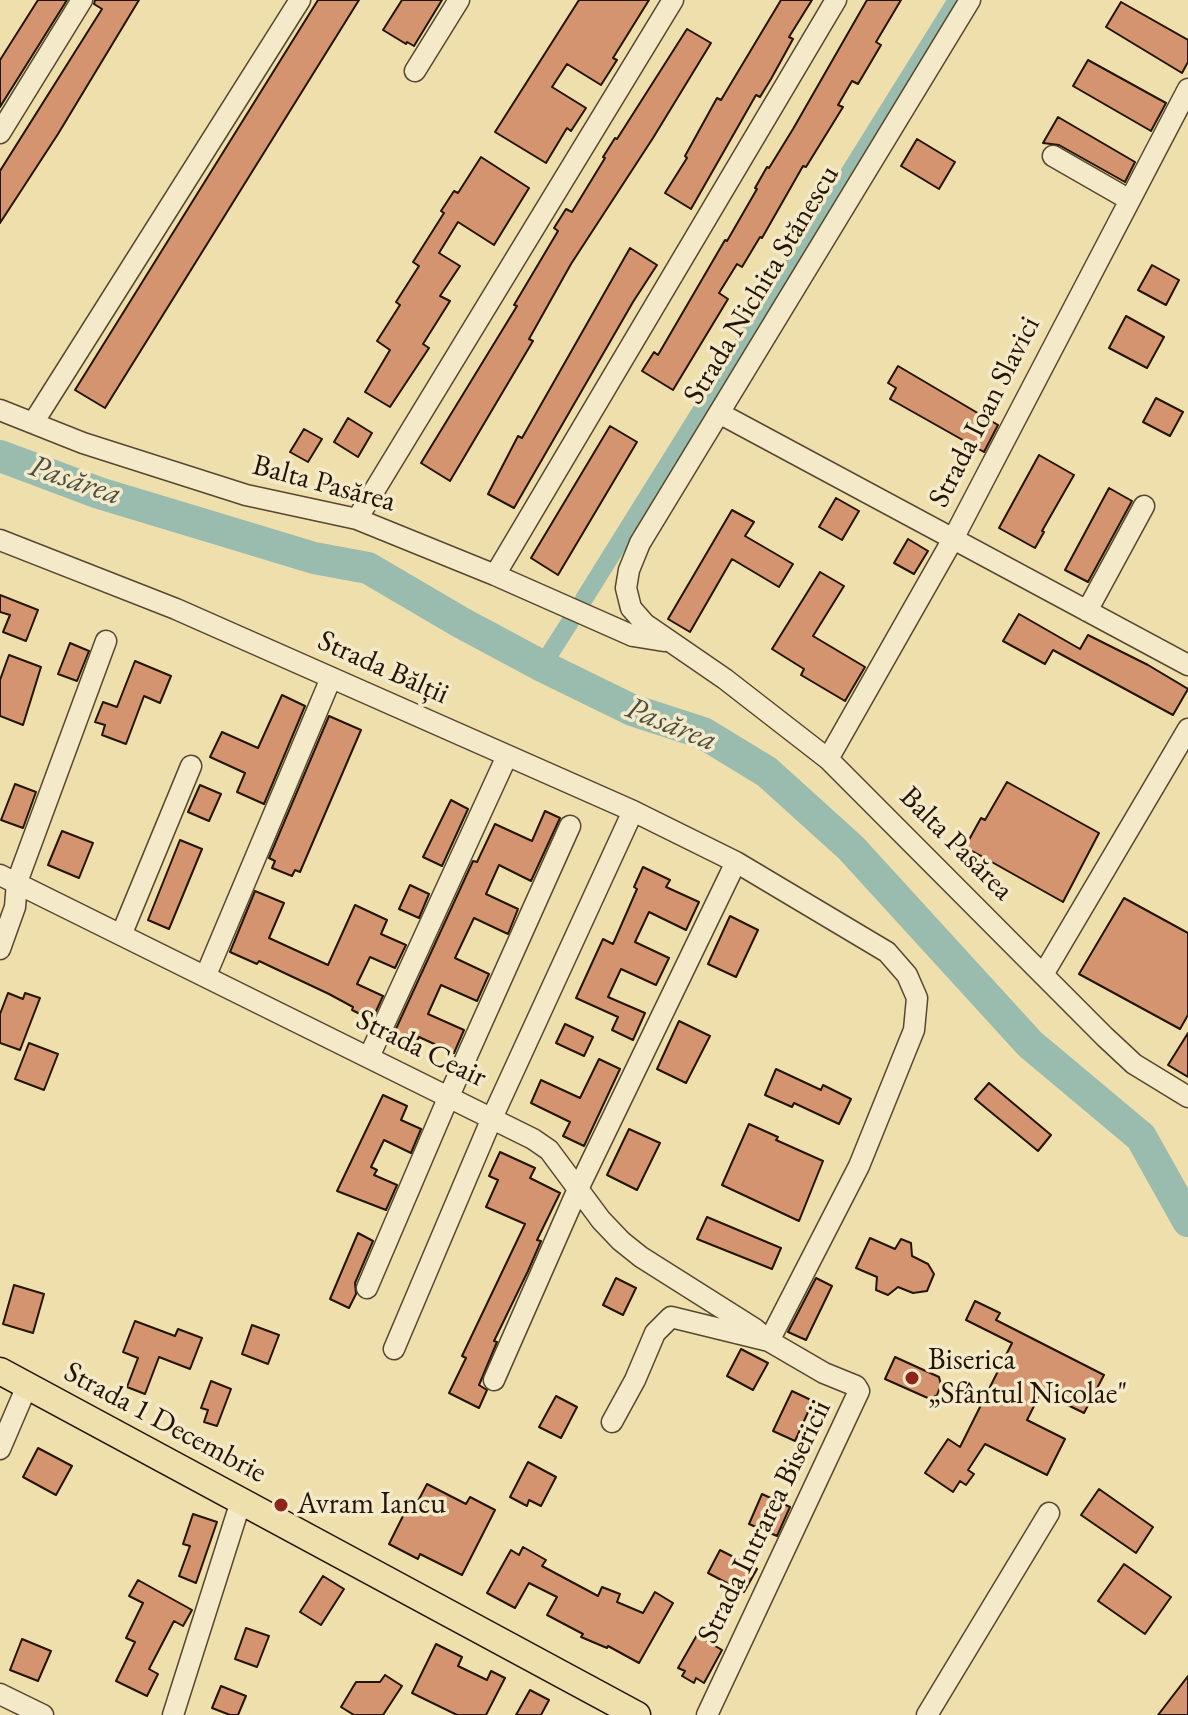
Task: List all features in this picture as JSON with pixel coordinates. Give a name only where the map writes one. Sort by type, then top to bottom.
[{"type":"main road","name":"Strada 1 Decembrie","points":[[0,1371],[637,1715]]},
{"type":"street","points":[[0,133],[82,0]]},
{"type":"street","points":[[33,423],[300,0]]},
{"type":"street","points":[[415,71],[459,0]]},
{"type":"street","points":[[357,519],[673,0]]},
{"type":"street","points":[[495,575],[836,0]]},
{"type":"street","name":"Strada Nichita Stănescu","points":[[631,608],[626,588],[629,570],[640,543],[970,0]]},
{"type":"street","name":"Strada Ioan Slavici","points":[[828,759],[953,539],[1188,89]]},
{"type":"street","points":[[1053,156],[1128,199]]},
{"type":"street","name":"Balta Pasărea","points":[[0,410],[83,443],[246,495],[357,519],[633,636],[672,643]]},
{"type":"street","points":[[719,413],[1188,665]]},
{"type":"street","points":[[1087,611],[1144,506]]},
{"type":"street","name":"Strada Bălții","points":[[0,540],[176,609],[633,811],[736,862],[887,952],[907,975],[917,998],[914,1030],[859,1166],[769,1341]]},
{"type":"street","name":"Balta Pasărea","points":[[631,608],[645,624],[725,679],[828,759],[1044,973],[1074,1008],[1134,1064],[1188,1097]]},
{"type":"street","points":[[0,949],[15,907],[9,878],[106,641]]},
{"type":"street","points":[[206,975],[331,678]]},
{"type":"street","points":[[1044,973],[1188,729]]},
{"type":"street","points":[[369,1057],[507,756]]},
{"type":"street","points":[[122,933],[191,766]]},
{"type":"street","points":[[394,1349],[492,1118],[633,811]]},
{"type":"street","points":[[367,1288],[570,826]]},
{"type":"street","points":[[494,1380],[578,1189],[736,862]]},
{"type":"street","name":"Strada Ceair","points":[[9,878],[449,1096],[549,1150],[601,1220],[621,1241],[769,1341]]},
{"type":"street","name":"Strada Intrarea Bisericii","points":[[612,1422],[635,1380],[655,1333],[671,1317],[769,1341],[824,1373],[856,1386],[859,1395],[707,1715]]},
{"type":"street","points":[[0,1449],[27,1386]]},
{"type":"street","points":[[173,1715],[241,1501]]},
{"type":"street","points":[[927,1715],[1049,1513]]},
{"type":"street","points":[[0,1694],[43,1715]]},
{"type":"building","points":[[38,0],[67,0],[0,107],[0,60]]},
{"type":"building","points":[[95,0],[139,0],[0,223],[0,171],[102,9],[94,4]]},
{"type":"building","points":[[318,0],[359,0],[105,408],[75,390]]},
{"type":"building","points":[[402,0],[442,0],[414,46],[383,30]]},
{"type":"building","points":[[579,0],[649,0],[613,58],[617,60],[601,85],[567,64],[552,87],[586,108],[571,131],[567,128],[546,163],[495,132]]},
{"type":"building","points":[[781,0],[812,0],[789,37],[793,39],[771,79],[760,97],[756,95],[691,209],[665,193],[687,158],[685,156],[717,98],[721,100]]},
{"type":"building","points":[[867,0],[901,0],[876,42],[881,45],[858,84],[852,81],[838,105],[843,107],[806,167],[803,166],[762,238],[742,267],[737,264],[719,293],[728,299],[673,390],[642,371],[654,352],[658,355]]},
{"type":"building","points":[[1121,2],[1188,40],[1188,62],[1182,73],[1106,27]]},
{"type":"building","points":[[687,29],[711,43],[571,264],[529,339],[533,341],[450,481],[421,463],[517,306],[514,305],[558,231],[554,228],[566,209],[572,212],[603,157]]},
{"type":"building","points":[[1088,60],[1166,103],[1151,131],[1073,86]]},
{"type":"building","points":[[1058,117],[1135,162],[1125,182],[1059,145],[1043,143]]},
{"type":"building","points":[[917,139],[955,162],[939,189],[901,166]]},
{"type":"building","points":[[481,157],[529,188],[494,245],[458,222],[439,253],[460,266],[440,296],[450,301],[423,344],[429,348],[390,407],[365,392],[390,350],[377,341],[400,305],[396,302],[419,266],[413,262],[444,213],[441,211],[454,191],[458,193]]},
{"type":"building","points":[[630,248],[657,265],[514,508],[488,494],[518,436],[522,438]]},
{"type":"building","points":[[1152,265],[1179,280],[1166,305],[1138,290]]},
{"type":"building","points":[[1126,316],[1164,337],[1147,368],[1109,348]]},
{"type":"building","points":[[898,366],[998,425],[984,452],[890,399],[896,388],[888,383]]},
{"type":"building","points":[[1156,398],[1183,412],[1170,436],[1143,422]]},
{"type":"building","points":[[348,418],[372,433],[358,457],[334,442]]},
{"type":"building","points":[[610,426],[637,442],[558,575],[531,558]]},
{"type":"building","points":[[304,429],[322,439],[308,462],[290,452]]},
{"type":"building","points":[[1039,455],[1074,475],[1035,548],[999,528]]},
{"type":"building","points":[[1109,488],[1132,501],[1088,582],[1065,570]]},
{"type":"building","points":[[836,498],[859,511],[842,540],[819,527]]},
{"type":"building","points":[[732,510],[754,522],[745,536],[793,564],[779,587],[732,559],[690,632],[668,619]]},
{"type":"building","points":[[908,539],[928,551],[914,574],[894,563]]},
{"type":"building","points":[[820,572],[844,586],[813,636],[865,667],[845,701],[801,675],[804,669],[772,649]]},
{"type":"building","points":[[0,595],[38,610],[26,641],[3,632],[10,615],[0,612]]},
{"type":"building","points":[[1019,614],[1080,649],[1088,635],[1188,689],[1173,715],[1053,650],[1045,664],[1003,641]]},
{"type":"building","points":[[70,643],[89,651],[77,681],[58,674]]},
{"type":"building","points":[[9,655],[41,667],[23,725],[0,716],[0,680]]},
{"type":"building","points":[[135,661],[171,676],[160,703],[144,696],[126,744],[102,735],[105,725],[95,722],[103,702],[117,707]]},
{"type":"building","points":[[282,695],[305,706],[264,804],[237,792],[245,773],[210,757],[222,732],[258,748]]},
{"type":"building","points":[[329,716],[361,730],[300,872],[295,870],[292,876],[272,868],[275,861],[269,858]]},
{"type":"building","points":[[1007,782],[1099,833],[1063,902],[965,847]]},
{"type":"building","points":[[15,784],[36,792],[23,828],[1,820]]},
{"type":"building","points":[[200,785],[221,794],[209,821],[188,812]]},
{"type":"building","points":[[451,800],[468,809],[442,866],[423,857]]},
{"type":"building","points":[[545,811],[560,818],[531,881],[499,865],[486,894],[518,909],[508,934],[474,918],[455,958],[489,974],[477,1001],[441,985],[428,1014],[464,1030],[454,1053],[419,1037],[413,1049],[394,1040],[395,1031],[473,861],[477,862],[495,824],[532,841]]},
{"type":"building","points":[[62,831],[93,843],[79,878],[48,865]]},
{"type":"building","points":[[180,840],[202,849],[169,929],[148,920]]},
{"type":"building","points":[[643,867],[670,880],[666,887],[699,902],[686,930],[649,912],[635,942],[669,958],[656,985],[621,969],[608,997],[645,1013],[633,1040],[612,1030],[618,1017],[576,998],[603,939],[613,944]]},
{"type":"building","points":[[410,885],[429,894],[419,918],[399,909]]},
{"type":"building","points":[[255,891],[284,903],[269,938],[328,965],[355,905],[387,920],[381,934],[406,945],[395,968],[370,957],[357,984],[383,996],[372,1020],[329,994],[259,961],[257,964],[230,952]]},
{"type":"building","points":[[1124,898],[1188,933],[1188,1015],[1180,1029],[1079,974]]},
{"type":"building","points":[[730,916],[758,930],[736,977],[708,964]]},
{"type":"building","points":[[8,993],[23,999],[25,993],[40,998],[20,1050],[0,1043],[0,1014]]},
{"type":"building","points":[[679,1021],[710,1036],[686,1083],[657,1069]]},
{"type":"building","points":[[565,1024],[593,1037],[584,1056],[556,1043]]},
{"type":"building","points":[[1188,1033],[1188,1077],[1168,1065]]},
{"type":"building","points":[[29,1043],[58,1054],[44,1090],[15,1079]]},
{"type":"building","points":[[599,1059],[620,1069],[584,1146],[563,1136],[570,1122],[531,1103],[541,1080],[580,1098]]},
{"type":"building","points":[[776,1069],[821,1090],[823,1085],[851,1099],[839,1124],[794,1103],[792,1107],[765,1095]]},
{"type":"building","points":[[989,1083],[1051,1135],[1038,1151],[975,1099]]},
{"type":"building","points":[[383,1095],[407,1106],[401,1120],[421,1129],[411,1153],[384,1140],[371,1167],[377,1170],[374,1175],[397,1185],[386,1210],[337,1191]]},
{"type":"building","points":[[749,1124],[823,1161],[799,1221],[722,1185]]},
{"type":"building","points":[[629,1129],[660,1143],[637,1190],[607,1175]]},
{"type":"building","points":[[500,1152],[535,1168],[530,1178],[560,1193],[537,1240],[541,1241],[528,1271],[494,1341],[497,1342],[479,1385],[487,1390],[479,1408],[449,1393],[466,1358],[462,1356],[525,1224],[486,1207],[498,1180],[489,1176]]},
{"type":"building","points":[[707,1217],[781,1248],[772,1269],[697,1239]]},
{"type":"building","points":[[358,1233],[373,1241],[355,1283],[356,1294],[349,1308],[330,1299]]},
{"type":"building","points":[[870,1238],[895,1249],[901,1239],[911,1243],[912,1256],[928,1264],[934,1274],[927,1291],[913,1293],[898,1287],[888,1295],[876,1290],[877,1277],[856,1268]]},
{"type":"building","points":[[616,1278],[636,1288],[623,1315],[603,1305]]},
{"type":"building","points":[[816,1278],[832,1286],[806,1340],[788,1332]]},
{"type":"building","points":[[14,1285],[44,1294],[33,1333],[3,1324]]},
{"type":"building","points":[[975,1301],[1000,1313],[996,1320],[1104,1375],[1084,1413],[1041,1392],[1027,1420],[1065,1439],[1047,1475],[985,1444],[968,1470],[974,1474],[966,1485],[960,1481],[953,1492],[925,1473],[948,1439],[960,1447],[1012,1343],[966,1320]]},
{"type":"building","points":[[135,1321],[175,1336],[178,1329],[202,1338],[190,1369],[159,1357],[145,1394],[127,1387],[138,1358],[123,1352]]},
{"type":"building","points":[[252,1325],[279,1335],[268,1364],[242,1354]]},
{"type":"building","points":[[741,1349],[768,1363],[753,1390],[727,1376]]},
{"type":"building","name":"Biserica „Sfântul Nicolae\"","points":[[895,1357],[939,1377],[941,1385],[937,1395],[930,1399],[885,1379]]},
{"type":"building","points":[[211,1381],[231,1389],[217,1426],[204,1422],[208,1410],[201,1408]]},
{"type":"building","points":[[792,1391],[813,1401],[795,1441],[773,1431]]},
{"type":"building","points":[[556,1396],[577,1407],[561,1438],[539,1427]]},
{"type":"building","points":[[38,1448],[72,1466],[56,1495],[23,1477]]},
{"type":"building","points":[[528,1462],[556,1477],[541,1506],[529,1500],[527,1506],[510,1497]]},
{"type":"building","points":[[427,1484],[466,1504],[470,1497],[495,1510],[462,1575],[420,1554],[418,1559],[389,1544],[412,1498],[418,1501]]},
{"type":"building","points":[[1099,1489],[1153,1527],[1136,1553],[1081,1515]]},
{"type":"building","points":[[762,1494],[790,1507],[777,1536],[749,1524]]},
{"type":"building","points":[[193,1514],[217,1522],[196,1583],[179,1576],[190,1546],[183,1544]]},
{"type":"building","points":[[523,1547],[546,1560],[542,1566],[598,1596],[602,1587],[620,1594],[617,1602],[643,1613],[655,1592],[673,1603],[639,1663],[608,1646],[581,1637],[583,1634],[547,1615],[557,1597],[529,1583],[515,1608],[487,1593],[511,1550],[519,1555]]},
{"type":"building","points":[[720,1550],[757,1569],[744,1592],[708,1573]]},
{"type":"building","points":[[1124,1564],[1171,1597],[1145,1634],[1098,1601]]},
{"type":"building","points":[[323,1576],[344,1589],[321,1625],[300,1612]]},
{"type":"building","points":[[138,1580],[192,1610],[183,1626],[174,1621],[149,1669],[158,1674],[147,1696],[116,1681],[135,1642],[126,1638],[143,1603],[129,1596]]},
{"type":"building","points":[[246,1628],[269,1636],[257,1667],[235,1659]]},
{"type":"building","points":[[697,1635],[722,1650],[704,1683],[696,1678],[694,1683],[682,1676],[685,1671],[678,1668]]},
{"type":"building","points":[[22,1639],[51,1651],[38,1681],[10,1670]]},
{"type":"building","points":[[436,1644],[462,1657],[458,1666],[487,1680],[491,1671],[505,1678],[486,1715],[457,1715],[412,1693]]},
{"type":"building","points":[[385,1675],[402,1686],[383,1715],[354,1715],[341,1707],[356,1682],[380,1682]]},
{"type":"building","points":[[1188,1676],[1188,1715],[1158,1715]]},
{"type":"building","points":[[221,1686],[246,1696],[238,1715],[212,1708]]},
{"type":"building","points":[[530,1690],[549,1700],[541,1715],[516,1715]]},
{"type":"waterway","points":[[584,599],[957,0]]},
{"type":"waterway","name":"Pasărea","points":[[0,456],[99,493],[314,558],[368,568],[542,666],[632,710],[703,733],[767,772],[851,848],[1030,1044],[1141,1137],[1188,1221]]},
{"type":"waterway","points":[[542,666],[570,622]]},
{"type":"place","name":"Biserica „Sfântul Nicolae\"","points":[[912,1378]]},
{"type":"place","name":"Avram Iancu","points":[[281,1505]]}]
